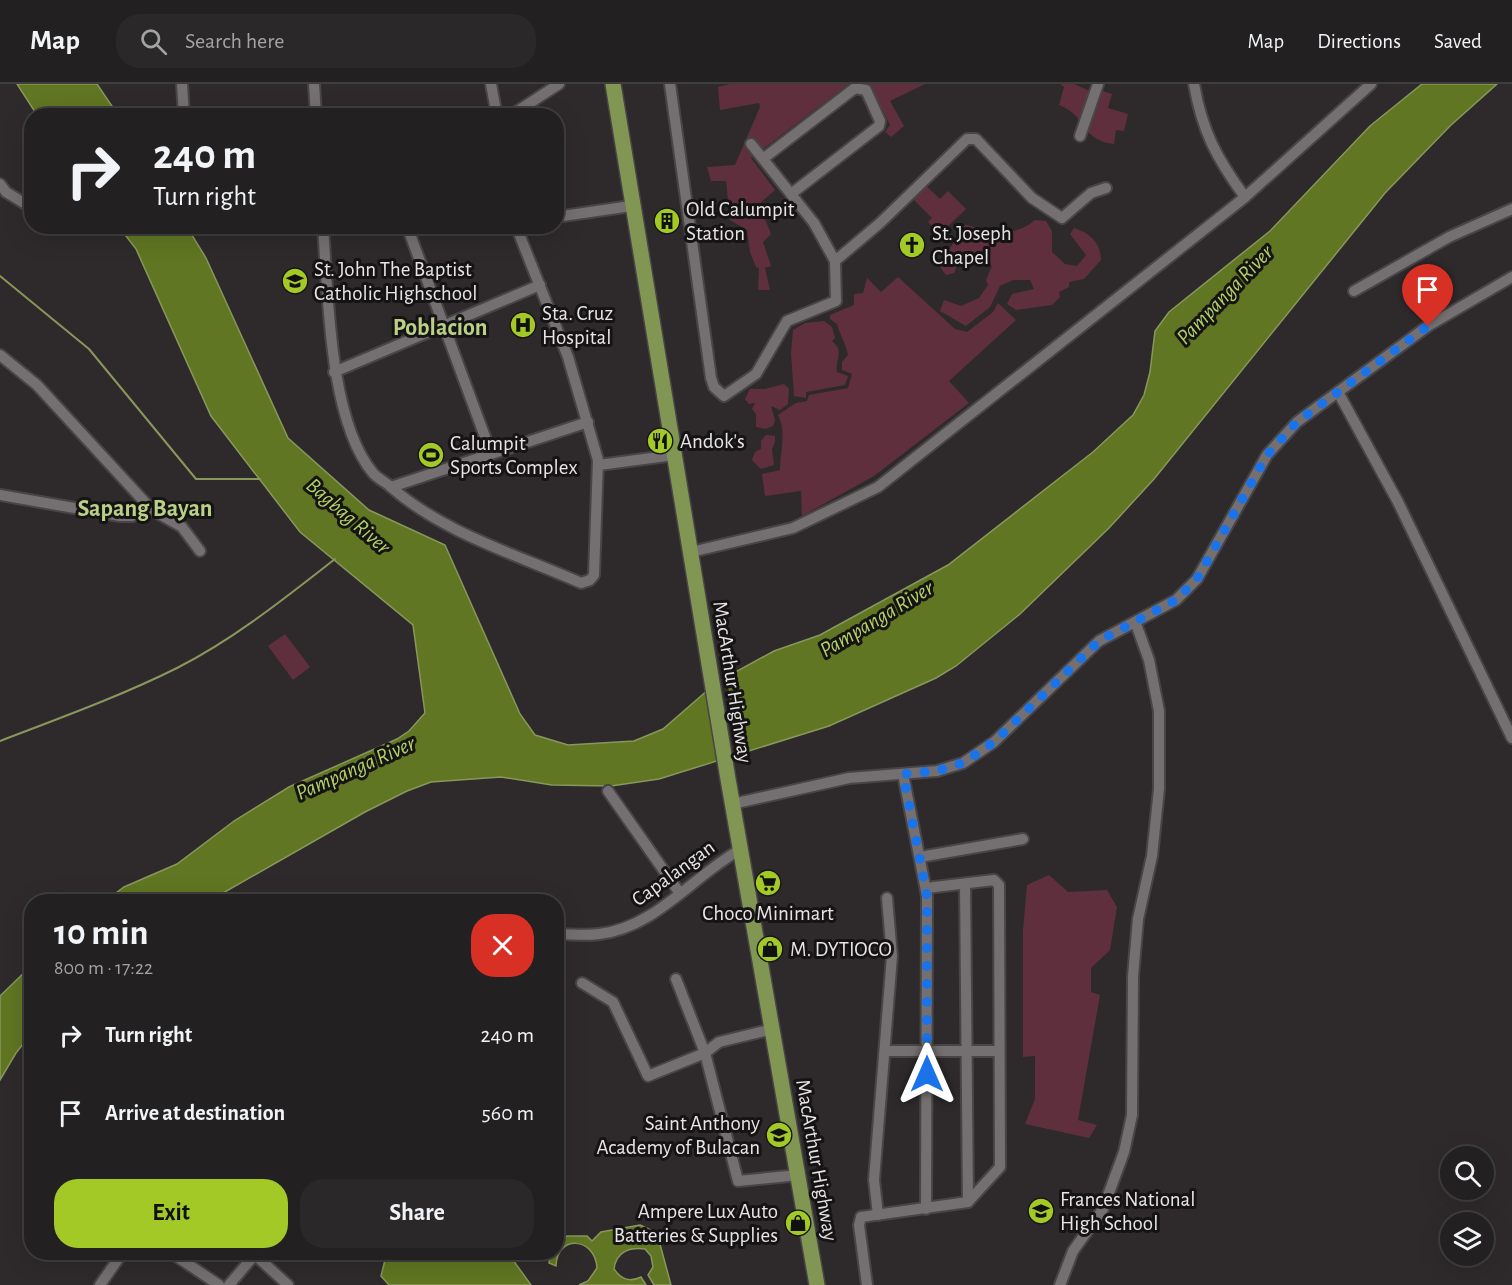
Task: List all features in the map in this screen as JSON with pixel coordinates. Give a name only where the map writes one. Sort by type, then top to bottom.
[{"type":"highway","name":"MacArthur Highway","points":[[613,84],[631,206],[732,804],[817,1285]]},
{"type":"street","points":[[182,84],[184,108]]},
{"type":"street","points":[[314,84],[316,108]]},
{"type":"street","points":[[492,84],[496,108]]},
{"type":"street","points":[[522,108],[559,84]]},
{"type":"street","points":[[670,84],[711,378],[719,394],[730,394],[756,374],[787,321],[836,302],[835,261],[814,224],[752,144]]},
{"type":"street","points":[[1080,136],[1098,84]]},
{"type":"street","points":[[1194,84],[1204,130],[1217,156],[1245,197]]},
{"type":"street","points":[[691,556],[793,528],[878,487],[1245,197],[1371,84]]},
{"type":"street","points":[[764,158],[855,88],[866,90],[880,121],[879,126],[791,194]]},
{"type":"street","points":[[835,261],[880,223],[967,139],[976,139],[1032,198],[1062,218],[1091,193],[1106,188]]},
{"type":"street","points":[[0,184],[6,192],[24,203]]},
{"type":"street","points":[[564,216],[631,206]]},
{"type":"street","points":[[1354,291],[1449,237],[1512,209]]},
{"type":"street","points":[[324,234],[334,372],[355,442],[373,474],[414,507],[581,583],[590,580],[594,575],[599,465],[568,357],[519,234]]},
{"type":"street","points":[[410,234],[491,453]]},
{"type":"street","points":[[732,804],[821,783],[937,771],[963,763],[994,742],[1099,641],[1136,624],[1176,600],[1197,579],[1267,455],[1297,422],[1428,326],[1512,277]]},
{"type":"street","points":[[334,372],[540,285]]},
{"type":"street","points":[[0,355],[37,385],[152,510],[182,527],[200,551]]},
{"type":"street","points":[[1338,392],[1398,502],[1512,738]]},
{"type":"street","points":[[391,487],[588,422]]},
{"type":"street","points":[[599,465],[674,455]]},
{"type":"street","points":[[0,495],[120,516],[132,516],[152,510]]},
{"type":"street","points":[[1060,1285],[1073,1251],[1103,1209],[1124,1152],[1132,1115],[1134,964],[1138,919],[1152,856],[1159,789],[1159,711],[1149,660],[1136,624]]},
{"type":"street","points":[[903,774],[926,888],[926,1209]]},
{"type":"street","points":[[608,791],[679,892]]},
{"type":"street","points":[[920,857],[1023,839]]},
{"type":"street","name":"Capalangan","points":[[564,934],[599,934],[632,926],[665,907],[679,892],[741,849]]},
{"type":"street","points":[[867,1285],[859,1220],[878,1215],[968,1202],[1000,1167],[999,885],[994,880],[926,888]]},
{"type":"street","points":[[965,884],[968,1202]]},
{"type":"street","points":[[878,1215],[874,1180],[892,956],[887,898]]},
{"type":"street","points":[[676,979],[705,1053],[738,1181],[799,1175]]},
{"type":"street","points":[[582,983],[613,1002],[648,1076],[705,1053],[719,1042],[772,1029]]},
{"type":"street","points":[[886,1051],[999,1051]]},
{"type":"street","points":[[100,1285],[117,1260]]},
{"type":"street","points":[[182,1260],[219,1285]]},
{"type":"street","points":[[229,1285],[251,1260]]},
{"type":"street","points":[[262,1260],[288,1285]]},
{"type":"shaded area","points":[[730,84],[849,84],[751,158],[775,190],[761,202],[770,212],[764,217],[771,234],[763,242],[771,266],[765,268],[770,290],[758,290],[759,268],[756,267],[750,252],[747,230],[730,220],[726,181],[711,181],[707,167],[735,165],[760,107],[759,103],[720,110],[718,87]]},
{"type":"shaded area","points":[[870,84],[925,84],[890,101],[904,126],[891,137],[885,132],[890,125]]},
{"type":"shaded area","points":[[1060,84],[1074,84],[1094,93],[1097,89],[1112,94],[1108,108],[1128,114],[1124,131],[1116,130],[1114,144],[1095,138],[1075,115],[1059,105],[1064,87]]},
{"type":"shaded area","points":[[926,186],[940,199],[948,191],[966,209],[940,234],[928,222],[932,218],[913,199]]},
{"type":"shaded area","points":[[1035,220],[1046,221],[1052,231],[1052,252],[1065,264],[1077,266],[1086,255],[1070,234],[1074,228],[1094,240],[1101,260],[1084,279],[1069,282],[1069,287],[1059,292],[1060,297],[1052,305],[1016,310],[1007,304],[1012,294],[1034,289],[1030,280],[1013,280],[1000,286],[990,307],[966,326],[940,311],[944,300],[961,306],[979,298],[988,285],[986,280],[992,266],[977,251],[958,264],[954,273],[946,275],[940,267],[958,231],[966,225],[1010,232],[1027,226]]},
{"type":"shaded area","points":[[898,277],[955,329],[967,332],[993,312],[998,303],[1016,320],[949,381],[969,403],[874,476],[802,516],[801,491],[765,496],[762,474],[780,470],[783,435],[778,415],[796,403],[807,401],[809,395],[848,388],[852,374],[842,370],[842,362],[848,355],[837,324],[830,319],[830,315],[854,305],[854,294],[863,293],[867,278],[881,292]]},
{"type":"shaded area","points":[[824,321],[832,327],[835,338],[832,341],[839,352],[837,372],[848,376],[845,385],[806,392],[806,398],[794,396],[791,353],[793,330],[805,323]]},
{"type":"shaded area","points":[[784,384],[789,389],[788,404],[780,410],[771,406],[775,420],[773,426],[765,429],[756,427],[756,414],[752,409],[755,403],[749,404],[745,399],[750,389],[765,389]]},
{"type":"shaded area","points":[[766,435],[775,436],[772,449],[774,465],[761,469],[752,460],[755,452],[761,449],[761,441]]},
{"type":"shaded area","points":[[285,634],[310,667],[293,680],[268,646]]},
{"type":"shaded area","points":[[1049,875],[1068,892],[1107,890],[1117,907],[1110,950],[1091,968],[1091,992],[1100,995],[1078,1120],[1097,1125],[1089,1138],[1025,1124],[1035,1099],[1035,1056],[1023,1057],[1023,930],[1027,885]]},
{"type":"water","points":[[17,84],[97,84],[113,108],[32,108]]},
{"type":"water","points":[[1422,84],[1497,84],[1450,126],[1385,193],[1154,479],[1109,528],[1020,614],[956,666],[936,678],[829,726],[659,779],[611,786],[552,785],[501,777],[431,782],[365,812],[221,894],[115,894],[124,887],[177,864],[234,821],[289,787],[397,739],[409,731],[425,713],[413,625],[300,532],[211,416],[136,249],[124,234],[191,234],[206,258],[288,438],[369,510],[445,545],[520,714],[535,735],[568,745],[634,741],[663,729],[717,682],[774,651],[820,635],[948,565],[1093,452],[1133,415],[1144,395],[1150,372],[1155,331],[1169,312],[1270,231],[1370,126]]},
{"type":"water","points":[[24,973],[24,1043],[0,1080],[0,996]]},
{"type":"water","points":[[640,1225],[657,1233],[671,1285],[654,1285],[648,1275],[653,1267],[651,1256],[645,1249],[634,1249],[624,1252],[617,1258],[614,1269],[626,1279],[633,1280],[641,1277],[646,1285],[579,1285],[588,1281],[597,1268],[595,1258],[583,1245],[576,1243],[564,1247],[564,1238],[587,1236],[592,1241],[601,1232]]},
{"type":"water","points":[[385,1260],[513,1260],[531,1285],[389,1285],[381,1276]]},
{"type":"water","points":[[549,1260],[557,1260],[556,1266],[549,1263]]},
{"type":"pier","points":[[726,674],[739,756],[729,759],[715,679]]},
{"type":"waterway","points":[[0,276],[89,349],[196,479],[260,479]]},
{"type":"waterway","points":[[0,741],[112,697],[198,657],[259,617],[335,559]]},
{"type":"place","name":"Old Calumpit Station","points":[[667,221]]},
{"type":"place","name":"St. Joseph Chapel","points":[[912,245]]},
{"type":"place","name":"St. John The Baptist Catholic Highschool","points":[[295,281]]},
{"type":"place","name":"Sta. Cruz Hospital","points":[[523,325]]},
{"type":"place","name":"Andok's","points":[[660,441]]},
{"type":"place","name":"Calumpit Sports Complex","points":[[431,455]]},
{"type":"place","name":"Choco Minimart","points":[[768,883]]},
{"type":"place","name":"M. DYTIOCO","points":[[770,949]]},
{"type":"place","name":"Saint Anthony Academy of Bulacan","points":[[779,1135]]},
{"type":"place","name":"Frances National High School","points":[[1041,1211]]},
{"type":"place","name":"Ampere Lux Auto Batteries & Supplies","points":[[798,1223]]},
{"type":"district","name":"Poblacion","points":[[440,327]]},
{"type":"district","name":"Sapang Bayan","points":[[145,508]]},
{"type":"route","points":[[927,1074],[927,896],[903,774],[937,771],[963,763],[994,742],[1099,641],[1136,624],[1176,600],[1197,579],[1267,455],[1297,422],[1428,326]]},
{"type":"water label","name":"Pampanga River","points":[[1224,294]]},
{"type":"water label","name":"Bagbag River","points":[[349,515]]},
{"type":"water label","name":"Pampanga River","points":[[876,618]]},
{"type":"water label","name":"Pampanga River","points":[[355,767]]}]
